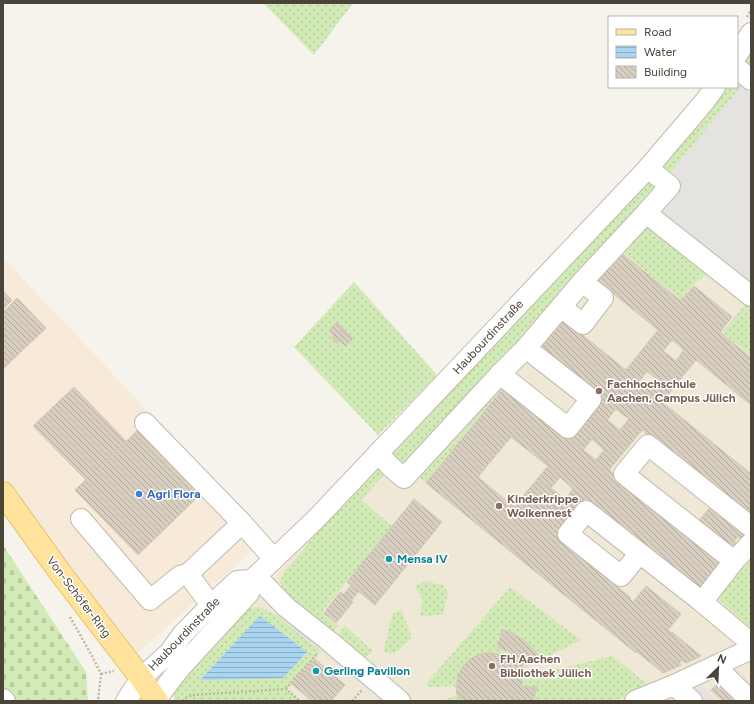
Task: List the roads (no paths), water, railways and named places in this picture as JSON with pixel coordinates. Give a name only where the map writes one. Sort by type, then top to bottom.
[{"type":"main road","name":"Von-Schöfer-Ring","points":[[3,493],[62,575],[141,678],[156,701]]},
{"type":"street","points":[[738,53],[751,33]]},
{"type":"street","points":[[738,69],[751,80]]},
{"type":"street","name":"Haubourdinstraße","points":[[156,701],[180,668],[249,593],[254,578],[316,519],[648,168],[714,88]]},
{"type":"street","points":[[378,453],[404,478],[526,348],[582,282],[670,186],[648,168]]},
{"type":"street","points":[[646,213],[728,283],[751,296]]},
{"type":"street","points":[[562,307],[583,324],[603,298],[582,282]]},
{"type":"street","points":[[500,374],[568,428],[591,399],[526,348]]},
{"type":"street","points":[[145,423],[242,523],[274,559]]},
{"type":"street","points":[[734,561],[624,474],[648,445],[751,527]]},
{"type":"street","points":[[82,519],[150,600],[180,576],[188,574],[242,523]]},
{"type":"street","points":[[702,602],[734,561],[751,543]]},
{"type":"street","points":[[639,554],[702,602],[751,643]]},
{"type":"street","points":[[188,574],[212,604],[226,618]]},
{"type":"street","points":[[254,578],[286,607],[400,701]]},
{"type":"street","name":"Haubourdinstraße","points":[[126,701],[141,678],[169,653],[182,635],[212,604],[237,581],[254,578]]},
{"type":"street","points":[[635,701],[674,685],[751,649]]},
{"type":"street","points":[[715,666],[751,701]]},
{"type":"street","points":[[674,685],[692,701]]},
{"type":"water","points":[[260,616],[307,652],[283,678],[200,680]]},
{"type":"place","name":"Fachhochschule Aachen, Campus Jülich","points":[[599,391]]},
{"type":"place","name":"Agri Flora","points":[[139,494]]},
{"type":"place","name":"Kinderkrippe Wolkennest","points":[[499,506]]},
{"type":"place","name":"Mensa IV","points":[[389,559]]},
{"type":"place","name":"FH Aachen Bibliothek Jülich","points":[[492,666]]},
{"type":"place","name":"Gerling Pavillon","points":[[316,671]]}]
